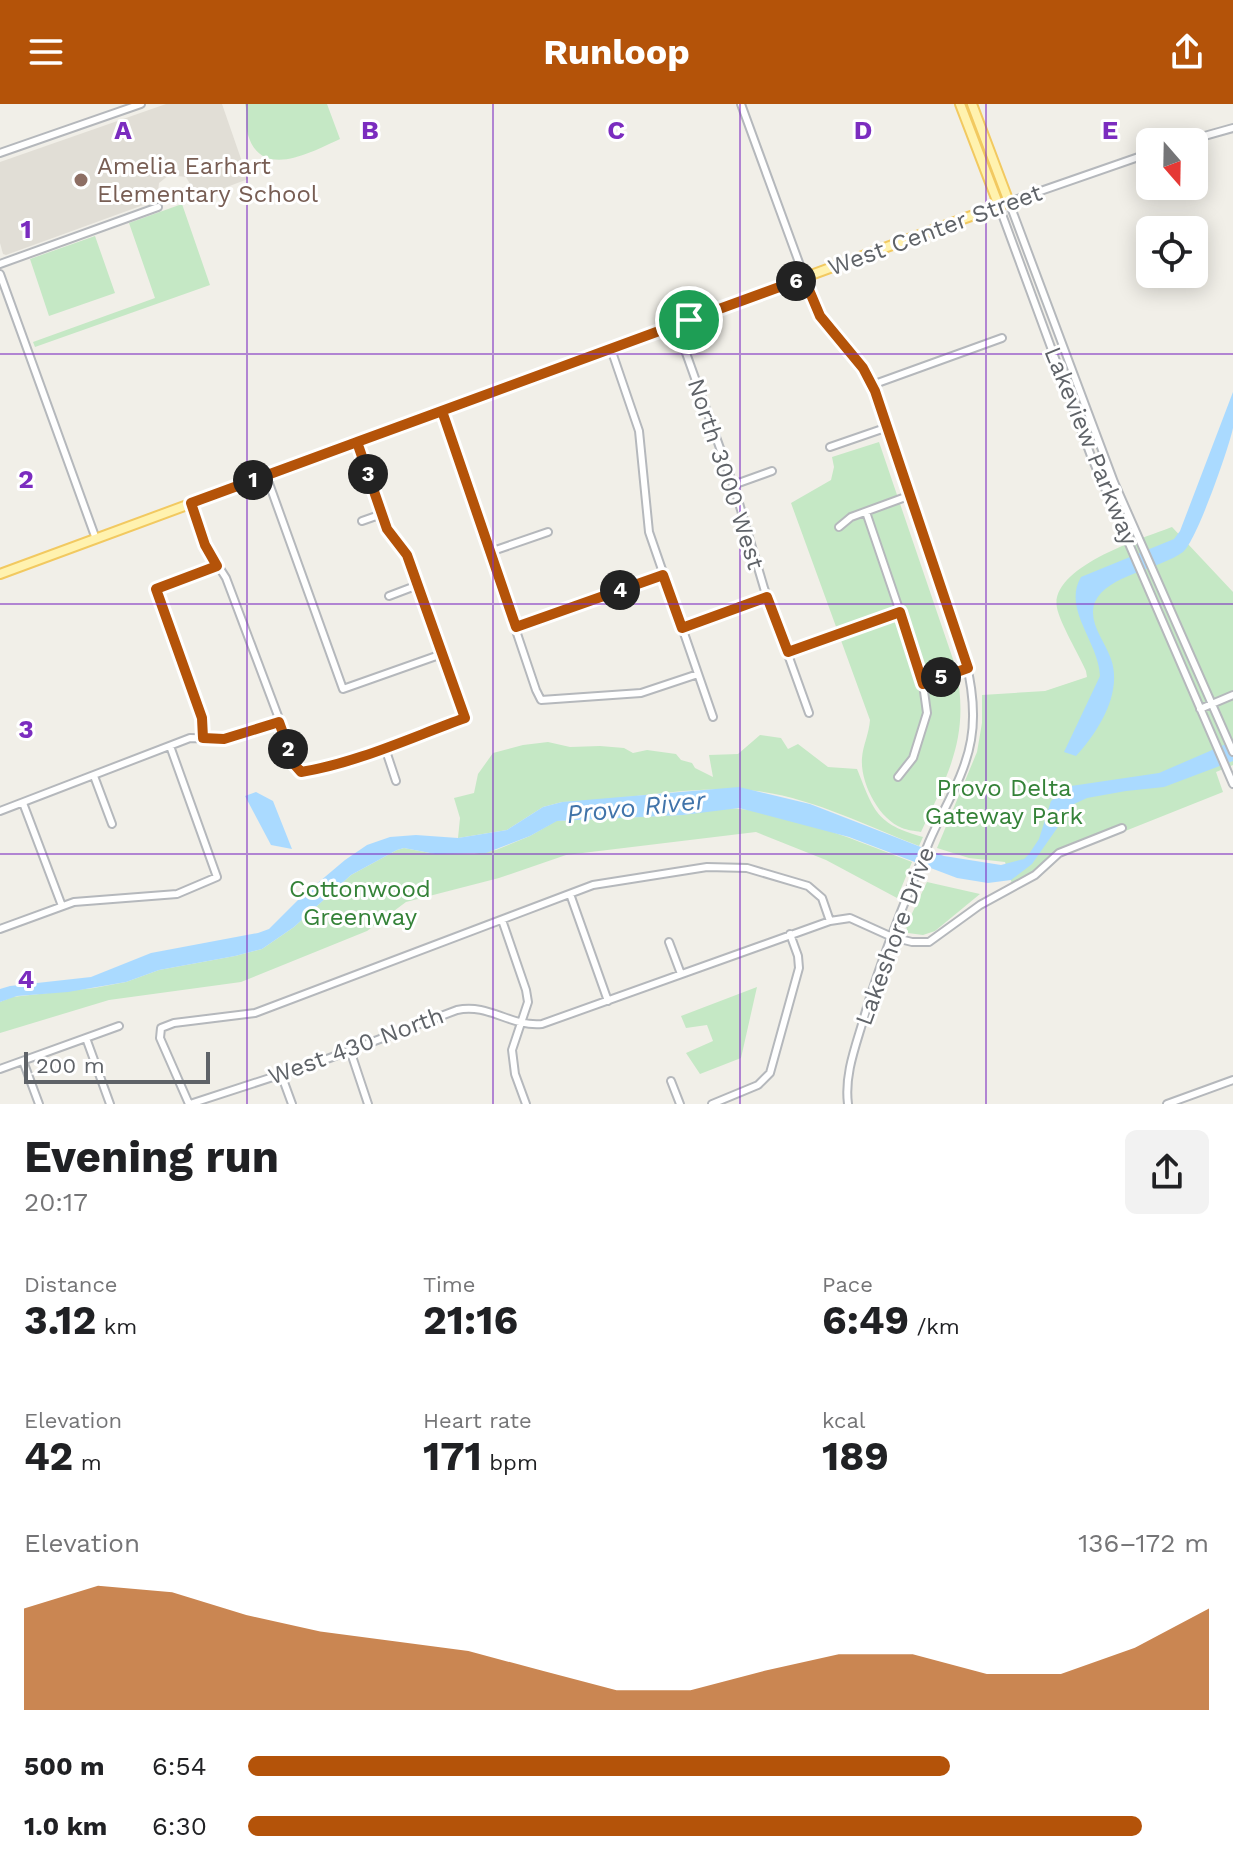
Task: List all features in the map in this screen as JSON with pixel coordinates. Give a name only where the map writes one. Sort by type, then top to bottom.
[{"type":"main road","name":"Lakeview Parkway","points":[[960,104],[999,206]]},
{"type":"main road","name":"Lakeview Parkway","points":[[972,104],[1009,202]]},
{"type":"main road","name":"West Center Street","points":[[0,574],[1009,202]]},
{"type":"street","points":[[0,153],[141,104]]},
{"type":"street","name":"Lakeshore Drive","points":[[741,104],[804,278],[824,323],[863,368],[872,385],[968,668],[973,700],[971,743],[876,977],[850,1066],[848,1104]]},
{"type":"street","points":[[1208,135],[1233,128]]},
{"type":"street","name":"West Center Street","points":[[1009,202],[1136,158]]},
{"type":"street","name":"Lakeview Parkway","points":[[1009,202],[1137,536],[1233,752]]},
{"type":"street","name":"Lakeview Parkway","points":[[999,206],[1088,448],[1232,781]]},
{"type":"street","points":[[0,264],[158,207]]},
{"type":"street","points":[[0,274],[96,539]]},
{"type":"street","name":"North 3000 West","points":[[676,325],[809,713]]},
{"type":"street","points":[[872,385],[1002,338]]},
{"type":"street","points":[[611,349],[636,418],[649,532],[713,717]]},
{"type":"street","points":[[442,411],[541,700],[641,693],[698,674]]},
{"type":"street","points":[[830,447],[888,427]]},
{"type":"street","points":[[191,503],[205,545],[226,578],[298,769],[301,772],[318,770],[385,748],[465,718],[407,555],[387,529],[357,442]]},
{"type":"street","points":[[733,485],[772,471]]},
{"type":"street","points":[[266,475],[343,689],[442,654]]},
{"type":"street","points":[[839,527],[851,517],[911,495]]},
{"type":"street","points":[[866,512],[923,684],[927,713],[913,758],[898,777]]},
{"type":"street","points":[[362,521],[382,514]]},
{"type":"street","points":[[490,552],[548,532]]},
{"type":"street","points":[[203,738],[202,718],[156,589],[217,566]]},
{"type":"street","points":[[516,627],[663,575]]},
{"type":"street","points":[[389,596],[418,585]]},
{"type":"street","points":[[682,628],[767,597]]},
{"type":"street","points":[[788,652],[900,612]]},
{"type":"street","points":[[923,684],[968,668]]},
{"type":"street","points":[[1200,709],[1233,695]]},
{"type":"street","points":[[0,811],[190,738],[233,737],[279,722]]},
{"type":"street","points":[[0,929],[88,899],[177,894],[217,877],[170,746]]},
{"type":"street","points":[[385,748],[396,781]]},
{"type":"street","points":[[94,776],[112,824]]},
{"type":"street","points":[[23,803],[62,906]]},
{"type":"street","points":[[523,1023],[542,1024],[830,921],[850,918],[892,937],[929,942],[976,907],[1035,875],[1059,853],[1122,828]]},
{"type":"street","points":[[190,1104],[160,1038],[161,1028],[174,1023],[255,1013],[593,885],[727,866],[747,868],[808,886],[822,898],[830,921]]},
{"type":"street","points":[[570,894],[608,1001]]},
{"type":"street","points":[[502,920],[528,1002],[512,1050],[515,1074],[526,1104]]},
{"type":"street","points":[[712,1104],[758,1085],[770,1073],[799,968],[790,934]]},
{"type":"street","points":[[669,942],[681,974]]},
{"type":"street","name":"West 430 North","points":[[190,1104],[457,1010],[474,1006],[523,1023]]},
{"type":"street","points":[[0,1069],[119,1026]]},
{"type":"street","points":[[86,1038],[110,1104]]},
{"type":"street","points":[[350,1050],[368,1104]]},
{"type":"street","points":[[23,1061],[39,1104]]},
{"type":"street","points":[[281,1074],[292,1104]]},
{"type":"street","points":[[1167,1104],[1233,1080]]},
{"type":"street","points":[[671,1081],[680,1104]]},
{"type":"shaded area","name":"Amelia Earhart Elementary School","points":[[166,104],[222,104],[248,179],[198,198],[186,177],[169,175],[159,183],[157,200],[3,254],[0,243],[0,162]]},
{"type":"green space","points":[[245,104],[327,104],[340,139],[289,159],[264,157],[255,149],[248,135]]},
{"type":"green space","points":[[182,204],[210,285],[35,347],[33,342],[155,298],[129,223]]},
{"type":"green space","points":[[95,236],[115,293],[49,316],[30,259]]},
{"type":"green space","points":[[879,442],[956,668],[960,692],[954,753],[921,832],[904,829],[886,817],[868,789],[862,758],[870,720],[791,503],[831,480],[834,467],[832,457]]},
{"type":"green space","name":"Provo Delta Gateway Park","points":[[1172,527],[1233,592],[1233,765],[1216,772],[1223,792],[1045,863],[1013,887],[1005,862],[969,858],[937,848],[977,752],[982,723],[982,695],[1045,691],[1087,677],[1059,614],[1058,593],[1082,567],[1101,556]]},
{"type":"green space","points":[[760,735],[781,738],[788,749],[798,744],[828,767],[857,769],[879,814],[895,827],[923,837],[919,846],[799,800],[733,789],[562,802],[543,807],[507,830],[458,838],[460,818],[454,798],[474,793],[478,774],[493,753],[548,742],[570,747],[624,748],[633,753],[647,750],[676,754],[681,760],[692,763],[695,768],[713,777],[709,755],[738,754]]},
{"type":"green space","name":"Cottonwood Greenway","points":[[727,808],[796,820],[912,862],[897,898],[826,860],[756,832],[566,855],[499,878],[406,902],[367,931],[241,982],[109,1000],[0,1033],[0,1002],[12,997],[126,982],[159,970],[262,949],[294,927],[351,875],[397,850],[474,854],[496,850],[556,821],[683,815]]},
{"type":"green space","points":[[927,882],[980,894],[935,931],[923,935],[908,933],[906,926]]},
{"type":"green space","points":[[757,987],[741,1058],[700,1074],[686,1053],[713,1041],[707,1025],[686,1028],[681,1016]]},
{"type":"water","points":[[1233,392],[1230,439],[1189,545],[1173,558],[1111,585],[1095,602],[1093,617],[1111,659],[1114,685],[1106,711],[1092,736],[1076,756],[1064,752],[1100,676],[1094,651],[1078,613],[1076,589],[1081,577],[1174,539],[1180,531]]},
{"type":"water","name":"Provo River","points":[[1233,741],[1233,761],[1164,787],[1087,798],[1074,804],[1032,864],[1011,880],[988,883],[957,878],[849,837],[739,808],[683,815],[557,821],[530,836],[486,853],[435,854],[404,848],[397,850],[351,875],[294,927],[262,949],[159,970],[126,982],[68,992],[17,996],[0,1002],[0,989],[10,986],[91,977],[151,953],[269,929],[345,860],[367,845],[390,837],[458,838],[507,830],[543,807],[562,802],[739,787],[810,804],[944,856],[1001,865],[1024,859],[1029,854],[1039,839],[1051,801],[1071,786],[1159,773]]},
{"type":"water","points":[[256,792],[273,801],[292,849],[271,845],[245,796]]},
{"type":"place","name":"Amelia Earhart Elementary School","points":[[81,180]]},
{"type":"route","points":[[804,278],[820,316],[863,368],[875,391],[968,668],[923,684],[900,612],[788,652],[767,597],[682,628],[663,575],[516,627],[442,411],[357,442],[387,529],[407,555],[465,718],[385,748],[318,770],[301,772],[294,764],[279,722],[224,739],[203,738],[202,718],[156,589],[217,566],[205,545],[191,503],[266,475],[689,320],[804,278]]}]
